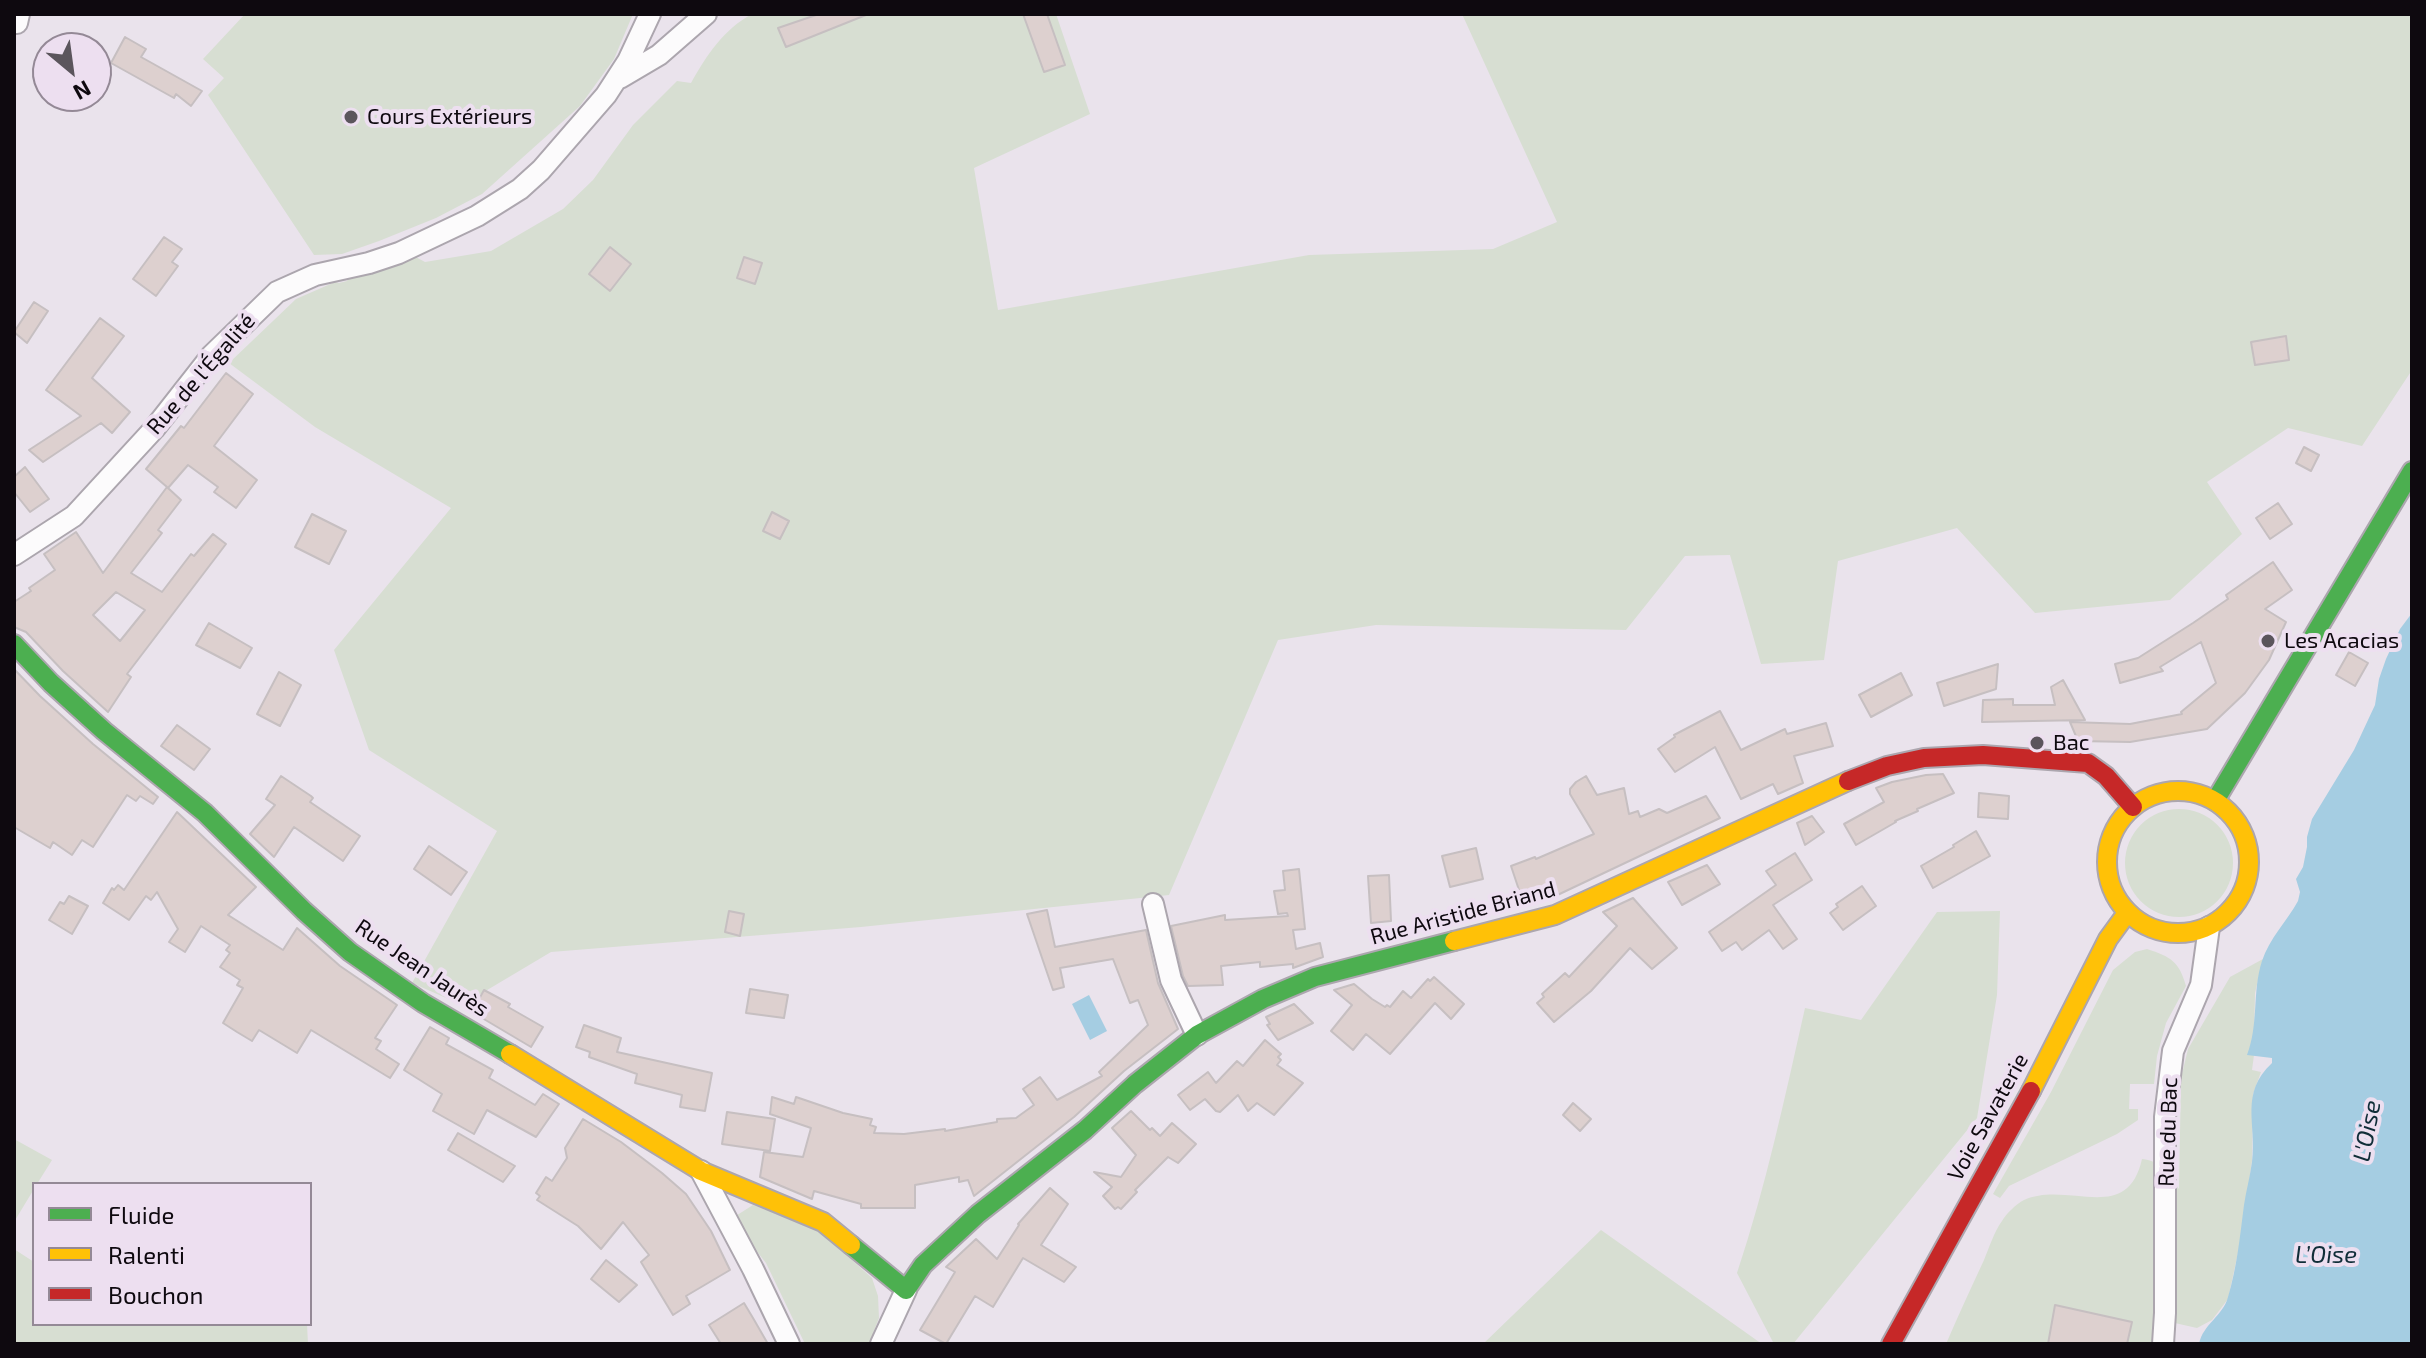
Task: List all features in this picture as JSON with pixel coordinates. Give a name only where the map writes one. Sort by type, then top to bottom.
[{"type":"street","points":[[14,23],[17,23],[19,14]]},
{"type":"street","name":"Rue de l'Égalité","points":[[14,555],[74,516],[154,429],[212,355],[277,292],[315,275],[399,253],[499,203],[541,170],[617,80],[650,14]]},
{"type":"street","points":[[617,80],[659,55],[706,14]]},
{"type":"street","points":[[2215,801],[2412,471]]},
{"type":"street","name":"Rue Jean Jaurès","points":[[14,644],[104,731],[205,813],[350,952],[423,1003],[701,1171],[823,1222],[906,1290]]},
{"type":"street","name":"Rue Aristide Briand","points":[[906,1290],[923,1265],[978,1214],[1085,1130],[1135,1084],[1197,1035],[1263,999],[1315,977],[1555,915],[1845,782],[1887,766],[1924,758],[1983,755],[2088,763],[2106,776],[2133,807]]},
{"type":"street","points":[[2173,791],[2195,793],[2215,801],[2232,815],[2244,833],[2250,855],[2248,877],[2241,897],[2227,914],[2209,927],[2188,933],[2166,933],[2145,926],[2127,913],[2113,893],[2107,871],[2108,847],[2117,825],[2133,807],[2151,796],[2173,791]]},
{"type":"street","points":[[1153,904],[1171,980],[1197,1035]]},
{"type":"street","name":"Voie Savaterie","points":[[1891,1344],[2047,1061],[2108,939],[2127,913]]},
{"type":"street","name":"Rue du Bac","points":[[2163,1344],[2166,1104],[2173,1051],[2201,985],[2209,927]]},
{"type":"street","points":[[701,1171],[789,1344]]},
{"type":"street","points":[[881,1344],[906,1290]]},
{"type":"shaded area","points":[[245,14],[633,14],[614,59],[580,106],[482,194],[436,218],[379,241],[342,254],[314,255],[208,95],[224,78],[203,59]]},
{"type":"shaded area","points":[[752,14],[1056,14],[1090,114],[974,168],[998,310],[1309,255],[1493,249],[1557,222],[1462,14],[2412,14],[2412,370],[2362,446],[2288,428],[2207,482],[2242,534],[2170,600],[2035,613],[1957,528],[1838,561],[1824,660],[1761,664],[1730,555],[1685,556],[1626,630],[1376,625],[1278,640],[1169,895],[861,927],[551,952],[462,1005],[412,983],[497,831],[369,750],[334,650],[451,508],[315,427],[229,363],[296,299],[335,282],[395,265],[412,255],[425,262],[491,251],[563,209],[593,180],[633,125],[677,81],[691,83],[717,44],[733,27]]},
{"type":"shaded area","points":[[2179,809],[2200,813],[2217,825],[2229,842],[2233,863],[2229,884],[2217,901],[2200,913],[2179,917],[2158,913],[2141,901],[2129,884],[2125,863],[2129,842],[2141,825],[2158,813]]},
{"type":"shaded area","points":[[2000,911],[1997,995],[1977,1118],[1793,1344],[1774,1344],[1737,1273],[1766,1174],[1805,1008],[1861,1020],[1937,912]]},
{"type":"shaded area","points":[[2147,949],[2173,961],[2186,986],[2166,1023],[2157,1056],[2154,1084],[2130,1084],[2129,1109],[2138,1109],[2138,1120],[2117,1134],[2009,1186],[2000,1198],[1993,1194],[2051,1092],[2113,970],[2135,952]]},
{"type":"shaded area","points":[[2263,959],[2255,993],[2254,1037],[2248,1054],[2254,1055],[2252,1070],[2261,1072],[2253,1094],[2252,1161],[2241,1239],[2228,1299],[2212,1320],[2197,1328],[2157,1319],[2153,1344],[1946,1344],[1997,1230],[2006,1215],[2024,1200],[2041,1195],[2110,1196],[2123,1191],[2134,1179],[2142,1159],[2160,1166],[2179,1189],[2181,1078],[2188,1049],[2230,977]]},
{"type":"shaded area","points":[[14,1139],[52,1160],[38,1182],[32,1182],[32,1192],[14,1222]]},
{"type":"shaded area","points":[[753,1205],[815,1227],[872,1278],[878,1296],[879,1318],[869,1344],[805,1344],[766,1263],[731,1219]]},
{"type":"shaded area","points":[[1601,1230],[1762,1344],[1483,1344]]},
{"type":"shaded area","points":[[14,1249],[32,1261],[32,1326],[307,1326],[308,1344],[14,1344]]},
{"type":"water","name":"L’Oise","points":[[2412,613],[2412,1344],[2199,1344],[2222,1310],[2231,1286],[2252,1162],[2252,1098],[2262,1075],[2272,1063],[2272,1058],[2247,1055],[2262,961],[2298,901],[2300,892],[2296,879],[2303,867],[2312,819],[2354,750],[2375,705],[2386,659],[2400,629]]},
{"type":"water","points":[[1089,995],[1107,1031],[1090,1040],[1072,1004]]},
{"type":"building","points":[[819,14],[866,15],[786,47],[778,28]]},
{"type":"building","points":[[1023,14],[1047,14],[1065,65],[1044,72]]},
{"type":"building","points":[[125,37],[146,49],[141,57],[202,91],[191,106],[176,94],[174,98],[112,61]]},
{"type":"building","points":[[164,237],[182,249],[172,262],[178,266],[156,296],[133,279]]},
{"type":"building","points":[[610,247],[631,264],[610,291],[589,274]]},
{"type":"building","points":[[744,257],[762,263],[755,284],[737,278]]},
{"type":"building","points":[[34,302],[48,311],[27,343],[14,332]]},
{"type":"building","points":[[100,318],[124,336],[92,378],[130,412],[112,433],[101,423],[43,462],[29,450],[81,416],[46,390]]},
{"type":"building","points":[[2286,336],[2289,360],[2255,365],[2251,342]]},
{"type":"building","points":[[226,373],[253,394],[214,446],[257,480],[236,508],[214,492],[218,487],[188,465],[168,488],[181,500],[158,530],[162,533],[131,573],[162,592],[191,554],[194,556],[213,534],[226,544],[127,674],[131,677],[108,712],[26,632],[14,627],[14,602],[55,570],[44,554],[76,532],[103,573],[167,487],[146,469],[181,426],[184,428]],"holes":[[[116,592],[145,610],[120,641],[93,615]]]},
{"type":"building","points":[[2304,447],[2319,455],[2311,471],[2296,463]]},
{"type":"building","points":[[25,467],[49,499],[30,512],[14,492],[14,477]]},
{"type":"building","points":[[2278,503],[2292,524],[2270,539],[2256,518]]},
{"type":"building","points":[[772,512],[789,521],[780,539],[763,531]]},
{"type":"building","points":[[312,514],[346,531],[329,564],[295,547]]},
{"type":"building","points":[[2273,562],[2292,590],[2265,609],[2286,622],[2269,660],[2245,693],[2207,729],[2130,742],[2078,741],[2070,722],[2130,724],[2182,714],[2216,683],[2201,642],[2160,667],[2163,671],[2120,683],[2115,664],[2138,658],[2193,623]]},
{"type":"building","points":[[209,623],[252,648],[240,668],[196,645]]},
{"type":"building","points":[[2349,652],[2368,663],[2355,686],[2336,675]]},
{"type":"building","points":[[1998,664],[1996,689],[1944,706],[1937,683]]},
{"type":"building","points":[[14,669],[93,744],[158,797],[153,804],[140,796],[136,801],[127,795],[93,847],[82,840],[72,855],[53,842],[50,848],[14,827]]},
{"type":"building","points":[[279,672],[301,685],[280,726],[257,714]]},
{"type":"building","points":[[1901,673],[1912,695],[1871,717],[1859,695]]},
{"type":"building","points":[[2063,680],[2085,720],[1982,722],[1983,700],[2013,699],[2013,705],[2055,705],[2051,687]]},
{"type":"building","points":[[1720,711],[1741,750],[1785,729],[1787,734],[1826,723],[1833,746],[1794,756],[1803,783],[1778,794],[1773,784],[1741,799],[1715,747],[1675,772],[1658,749],[1674,735]]},
{"type":"building","points":[[177,725],[210,749],[194,770],[161,746]]},
{"type":"building","points":[[1943,774],[1954,793],[1917,809],[1856,845],[1844,824],[1884,802],[1876,788],[1892,782]]},
{"type":"building","points":[[281,776],[311,796],[310,802],[360,836],[343,861],[294,827],[274,857],[250,834],[275,805],[266,799]]},
{"type":"building","points":[[1586,776],[1597,795],[1624,788],[1629,814],[1638,811],[1640,817],[1659,809],[1667,813],[1706,796],[1720,818],[1549,899],[1524,905],[1511,866],[1536,859],[1594,834],[1570,794],[1576,782]]},
{"type":"building","points":[[1979,793],[2009,796],[2008,819],[1978,817]]},
{"type":"building","points":[[177,812],[256,887],[228,915],[283,950],[297,928],[340,966],[397,1005],[375,1038],[381,1041],[376,1049],[399,1064],[390,1078],[311,1030],[297,1053],[259,1030],[252,1041],[237,1032],[223,1023],[243,988],[237,985],[240,980],[220,967],[230,953],[226,950],[230,945],[201,926],[185,952],[169,942],[178,929],[157,892],[151,900],[146,896],[129,920],[103,903],[112,888],[114,890],[118,885],[124,890]]},
{"type":"building","points":[[1812,816],[1824,832],[1805,845],[1797,823]]},
{"type":"building","points":[[1976,831],[1990,856],[1933,888],[1921,866]]},
{"type":"building","points":[[429,846],[467,872],[451,895],[414,869]]},
{"type":"building","points":[[1476,848],[1483,879],[1450,887],[1442,856]]},
{"type":"building","points":[[1795,853],[1812,880],[1773,905],[1797,939],[1783,949],[1769,930],[1742,950],[1736,942],[1722,951],[1709,932],[1776,885],[1766,871]]},
{"type":"building","points":[[1707,865],[1720,884],[1682,905],[1668,882]]},
{"type":"building","points":[[1299,869],[1305,929],[1293,930],[1296,949],[1320,943],[1323,957],[1293,968],[1293,964],[1260,967],[1260,962],[1221,966],[1223,985],[1188,986],[1171,926],[1225,915],[1225,920],[1288,916],[1287,913],[1278,914],[1274,891],[1285,890],[1283,871]]},
{"type":"building","points":[[1389,875],[1391,921],[1371,923],[1368,876]]},
{"type":"building","points":[[1862,886],[1876,906],[1843,930],[1830,913],[1838,907],[1836,904]]},
{"type":"building","points":[[69,896],[88,906],[72,934],[49,920],[60,902],[64,904]]},
{"type":"building","points":[[1633,898],[1677,948],[1652,969],[1630,948],[1591,991],[1554,1022],[1537,1003],[1544,997],[1542,994],[1565,973],[1569,977],[1617,926],[1603,912]]},
{"type":"building","points":[[1047,910],[1055,947],[1146,930],[1158,983],[1178,1029],[974,1196],[968,1180],[959,1182],[959,1177],[915,1185],[915,1208],[861,1208],[861,1204],[814,1191],[812,1199],[760,1177],[764,1152],[803,1157],[811,1128],[770,1114],[772,1097],[794,1104],[796,1097],[872,1119],[870,1125],[876,1127],[874,1133],[904,1134],[945,1131],[997,1122],[997,1119],[1016,1118],[1034,1105],[1023,1089],[1040,1077],[1057,1100],[1102,1076],[1099,1072],[1148,1025],[1138,1000],[1130,1003],[1113,959],[1060,968],[1064,987],[1053,990],[1027,914]]},
{"type":"building","points":[[729,911],[744,914],[740,936],[725,932]]},
{"type":"building","points":[[1434,977],[1464,1004],[1451,1019],[1435,1003],[1390,1054],[1366,1034],[1353,1050],[1331,1031],[1352,1005],[1334,990],[1354,984],[1372,999],[1390,1007],[1403,991],[1411,998],[1428,979],[1430,981]]},
{"type":"building","points":[[750,989],[788,995],[784,1018],[746,1013]]},
{"type":"building","points":[[484,990],[543,1027],[531,1047],[472,1012]]},
{"type":"building","points":[[1294,1004],[1313,1023],[1278,1040],[1267,1025],[1270,1024],[1266,1017]]},
{"type":"building","points":[[584,1025],[621,1038],[617,1052],[712,1073],[705,1111],[680,1107],[682,1095],[635,1083],[637,1074],[589,1057],[590,1052],[576,1047]]},
{"type":"building","points":[[430,1027],[449,1038],[446,1044],[493,1070],[489,1078],[535,1105],[543,1094],[559,1104],[536,1137],[487,1110],[474,1134],[433,1111],[442,1094],[404,1070]]},
{"type":"building","points":[[1265,1040],[1281,1054],[1277,1065],[1303,1083],[1274,1115],[1257,1103],[1248,1111],[1238,1095],[1220,1112],[1205,1099],[1190,1110],[1178,1095],[1208,1072],[1216,1083],[1237,1061],[1243,1066]]},
{"type":"building","points":[[1573,1103],[1591,1119],[1580,1131],[1563,1115]]},
{"type":"building","points":[[1131,1111],[1160,1136],[1172,1123],[1196,1144],[1178,1163],[1168,1157],[1121,1209],[1115,1209],[1103,1196],[1112,1187],[1094,1172],[1121,1177],[1136,1155],[1112,1128]]},
{"type":"building","points":[[727,1112],[775,1119],[770,1151],[722,1144]]},
{"type":"building","points":[[583,1119],[621,1142],[686,1194],[711,1231],[730,1270],[686,1296],[690,1304],[673,1315],[641,1262],[649,1255],[623,1222],[601,1249],[578,1226],[537,1200],[540,1196],[536,1193],[546,1177],[552,1181],[567,1158],[565,1148]]},
{"type":"building","points":[[458,1133],[515,1166],[503,1182],[448,1150]]},
{"type":"building","points":[[1050,1188],[1068,1204],[1041,1245],[1076,1267],[1064,1282],[1023,1258],[993,1307],[975,1296],[946,1344],[920,1330],[955,1272],[946,1267],[976,1239],[997,1259],[1018,1224]]},
{"type":"building","points":[[606,1260],[637,1285],[619,1302],[591,1279]]},
{"type":"building","points":[[744,1303],[768,1344],[721,1344],[709,1325]]},
{"type":"building","points":[[2055,1305],[2132,1322],[2127,1344],[2048,1344]]},
{"type":"traffic: fast","points":[[2215,801],[2412,471]]},
{"type":"traffic: fast","points":[[14,644],[104,731],[205,813],[350,952],[423,1003],[510,1054]]},
{"type":"traffic: fast","points":[[851,1245],[906,1290],[923,1265],[978,1214],[1085,1130],[1135,1084],[1197,1035],[1263,999],[1315,977],[1454,941]]},
{"type":"traffic: slow","points":[[1454,941],[1555,915],[1848,781]]},
{"type":"traffic: slow","points":[[2178,791],[2205,796],[2228,812],[2244,835],[2249,862],[2244,889],[2228,912],[2205,928],[2178,933],[2151,928],[2128,912],[2112,889],[2107,862],[2112,835],[2128,812],[2151,796],[2178,791]]},
{"type":"traffic: slow","points":[[2031,1091],[2108,939],[2127,913]]},
{"type":"traffic: slow","points":[[510,1054],[701,1171],[823,1222],[851,1245]]},
{"type":"traffic: jam","points":[[1848,781],[1887,766],[1924,758],[1983,755],[2088,763],[2106,776],[2133,807]]},
{"type":"traffic: jam","points":[[1891,1344],[2031,1091]]},
{"type":"place","name":"Cours Extérieurs","points":[[351,117]]},
{"type":"place","name":"Les Acacias","points":[[2268,641]]},
{"type":"place","name":"Bac","points":[[2037,743]]},
{"type":"water label","name":"L'Oise","points":[[2367,1131]]}]
